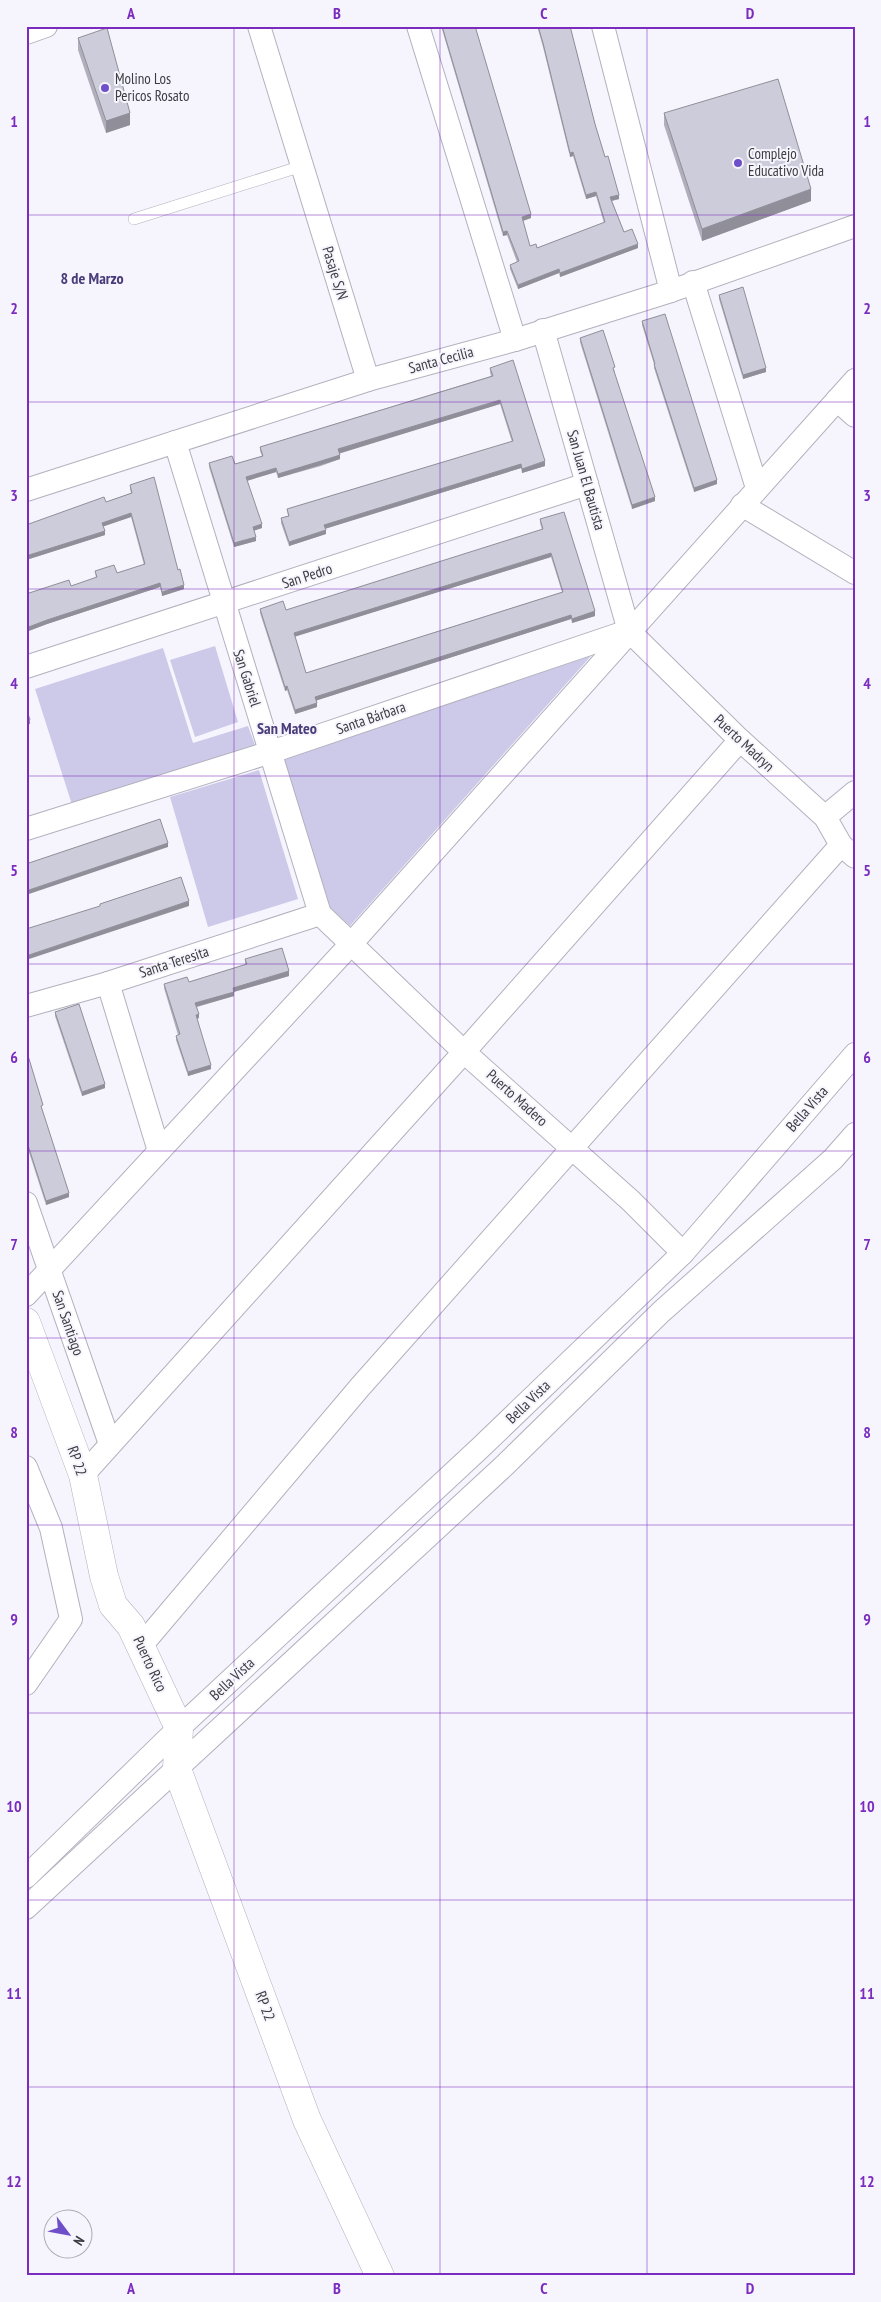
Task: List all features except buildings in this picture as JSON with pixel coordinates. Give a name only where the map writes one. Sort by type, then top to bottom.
[{"type":"street","points":[[26,33],[46,26]]},
{"type":"street","name":"Pasaje S/N","points":[[259,26],[368,380]]},
{"type":"street","points":[[418,26],[515,340]]},
{"type":"street","points":[[604,26],[671,291]]},
{"type":"street","name":"Santa Cecilia","points":[[26,490],[368,380],[515,340],[671,291],[855,226]]},
{"type":"street","points":[[693,282],[757,488]]},
{"type":"street","name":"San Juan El Bautista","points":[[543,330],[629,631]]},
{"type":"street","points":[[26,1295],[351,944],[742,504],[855,380]]},
{"type":"street","points":[[837,400],[855,416]]},
{"type":"street","name":"San Gabriel","points":[[175,442],[320,914]]},
{"type":"street","name":"San Pedro","points":[[26,667],[587,484]]},
{"type":"street","points":[[742,504],[855,573]]},
{"type":"street","name":"Puerto Madryn","points":[[629,631],[740,740],[826,817],[848,851]]},
{"type":"street","name":"Santa Bárbara","points":[[26,829],[271,752],[629,631]]},
{"type":"street","points":[[83,1475],[464,1052],[740,740]]},
{"type":"street","points":[[826,817],[855,792]]},
{"type":"street","points":[[142,1646],[360,1387],[571,1147],[848,851]]},
{"type":"street","name":"Puerto Madero","points":[[320,914],[464,1052],[571,1147],[683,1253]]},
{"type":"street","name":"Santa Teresita","points":[[26,1006],[108,983],[320,914]]},
{"type":"street","points":[[108,983],[160,1151]]},
{"type":"street","name":"Bella Vista","points":[[26,1876],[179,1728],[480,1448],[683,1253],[855,1054]]},
{"type":"street","points":[[26,1908],[498,1471],[661,1312],[833,1159],[855,1134]]},
{"type":"street","name":"San Santiago","points":[[26,1203],[110,1444]]},
{"type":"street","name":"RP 22","points":[[28,1340],[83,1475],[104,1576],[113,1605]]},
{"type":"street","points":[[26,1467],[51,1528],[71,1619],[26,1684]]},
{"type":"street","name":"Puerto Rico","points":[[113,1605],[132,1626],[179,1728]]},
{"type":"street","name":"RP 22","points":[[179,1728],[177,1769],[307,2120],[380,2276]]},
{"type":"lane","points":[[134,219],[302,166]]},
{"type":"shaded area","points":[[215,646],[238,722],[195,737],[170,660]]},
{"type":"shaded area","points":[[163,648],[193,743],[248,726],[258,753],[74,811],[35,689]]},
{"type":"shaded area","points":[[591,656],[350,926],[325,903],[281,760]]},
{"type":"shaded area","points":[[259,770],[298,899],[208,927],[170,797]]},
{"type":"place","name":"Molino Los Pericos Rosato","points":[[105,88]]},
{"type":"place","name":"Complejo Educativo Vida","points":[[738,163]]},
{"type":"district","name":"8 de Marzo","points":[[92,278]]},
{"type":"district","name":"San Mateo","points":[[287,728]]}]
